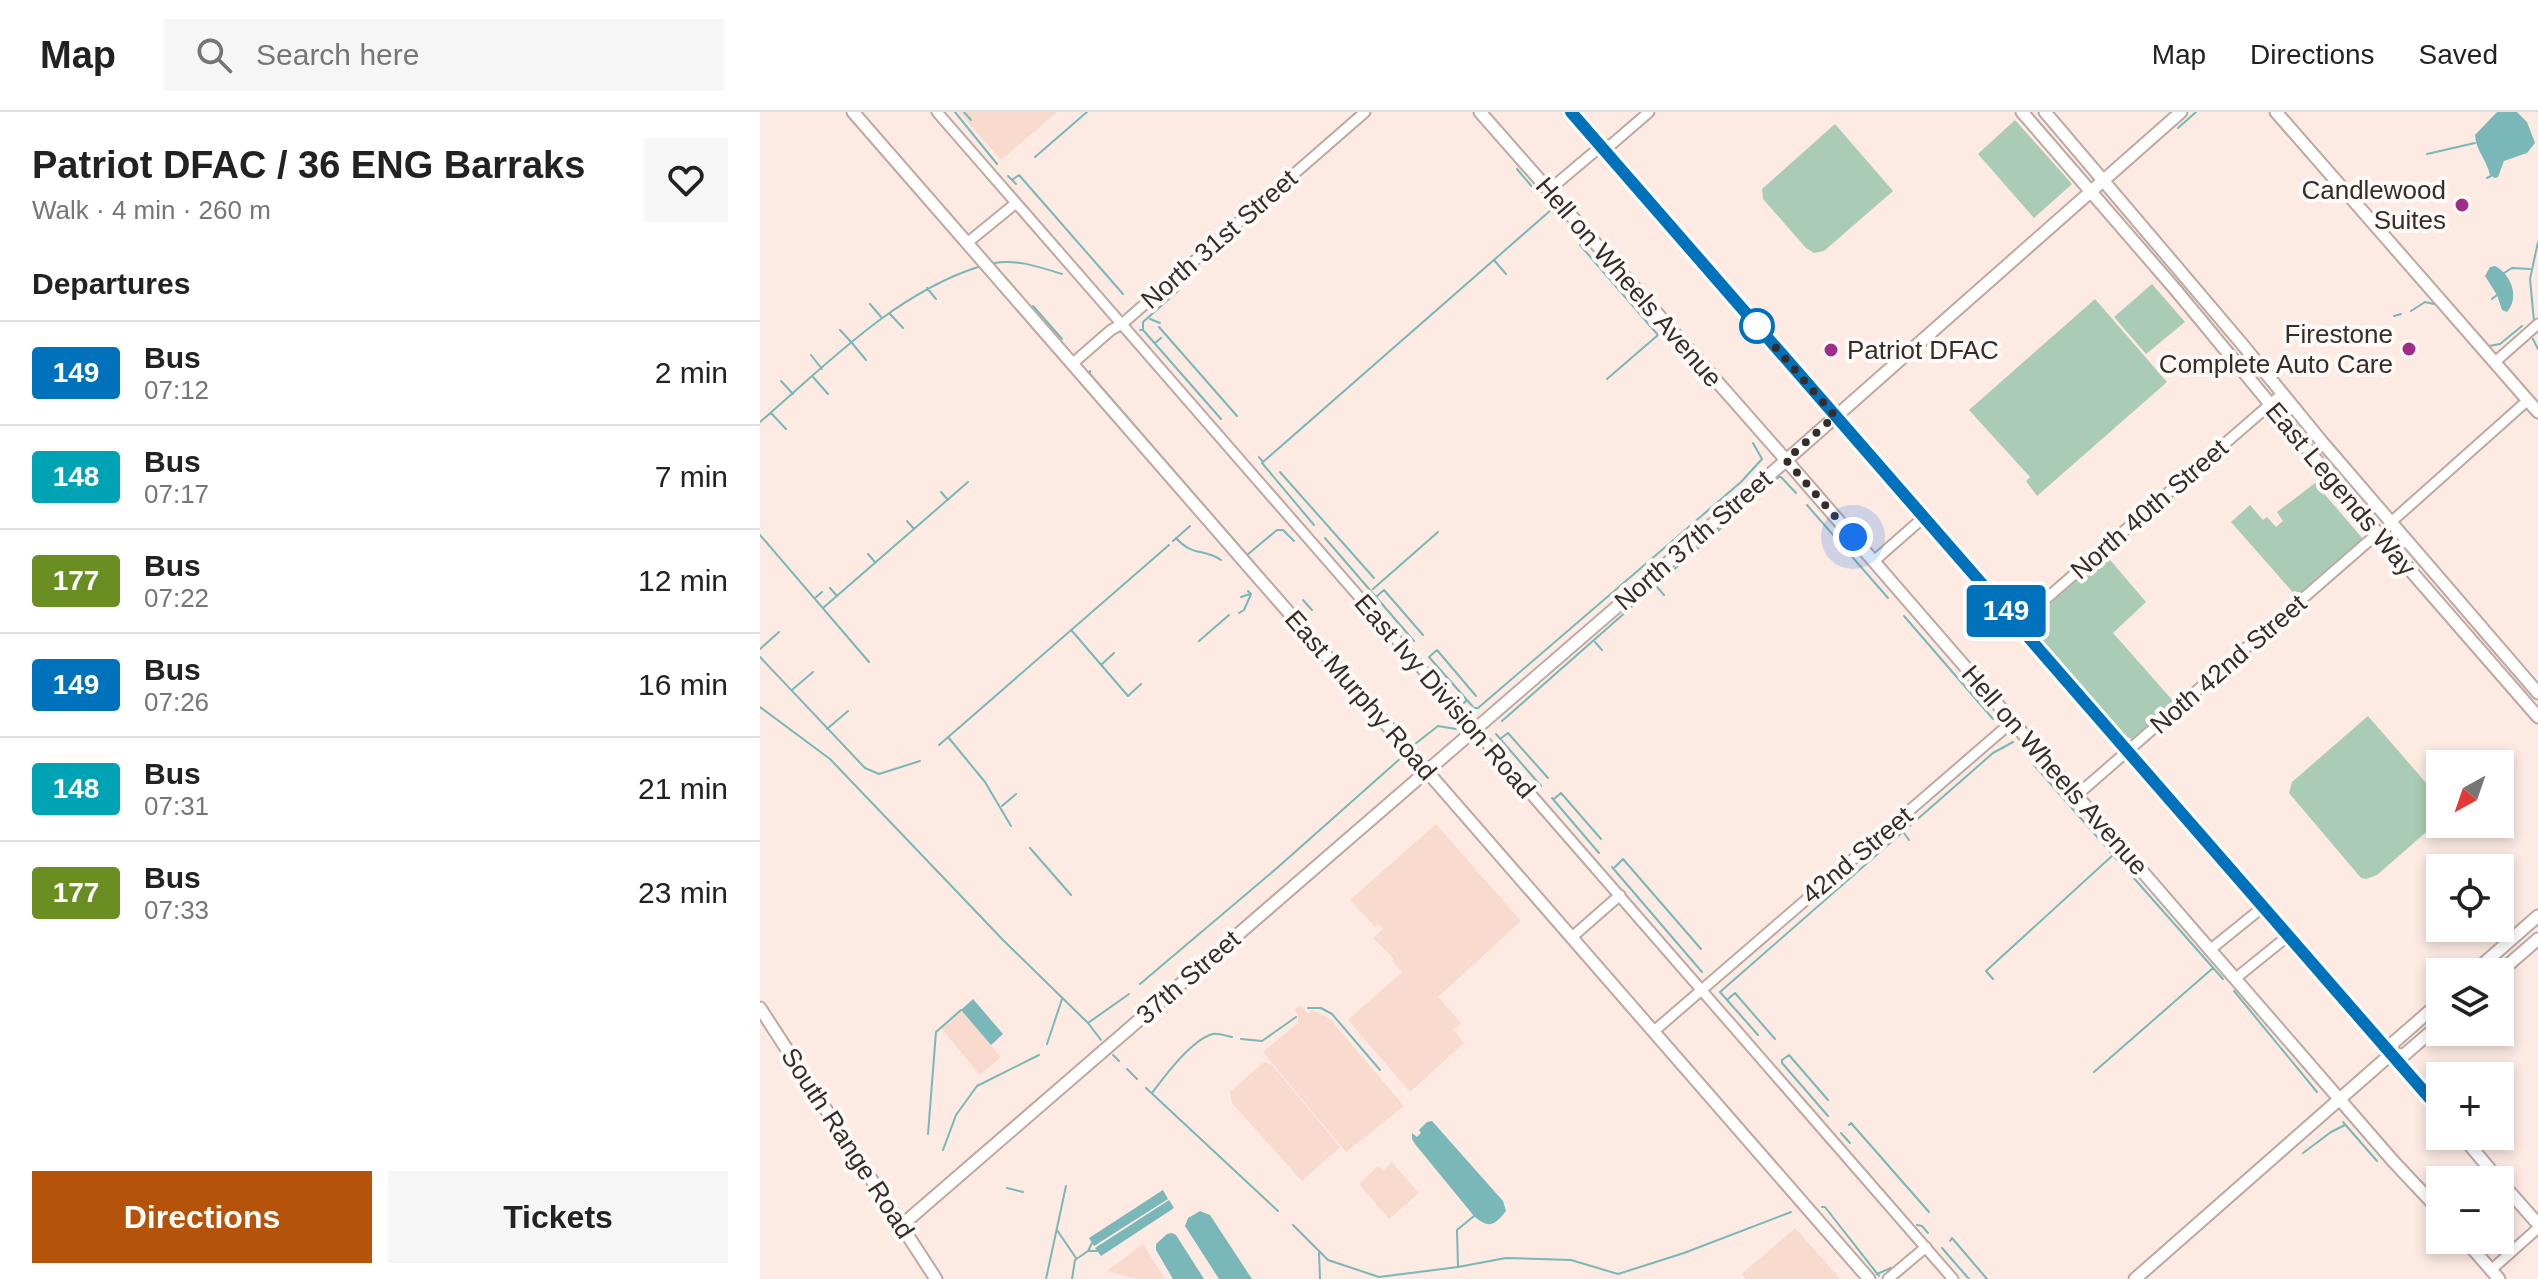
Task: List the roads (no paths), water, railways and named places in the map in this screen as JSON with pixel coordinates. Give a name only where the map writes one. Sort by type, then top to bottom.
[{"type":"street","name":"East Murphy Road","points":[[853,112],[1869,1279]]},
{"type":"street","name":"East Ivy Division Road","points":[[937,112],[1953,1279]]},
{"type":"street","name":"North 31st Street","points":[[1072,364],[1365,112]]},
{"type":"street","name":"Hell on Wheels Avenue","points":[[1480,112],[2426,1196]]},
{"type":"street","points":[[1571,112],[2426,1094]]},
{"type":"street","points":[[1549,190],[1600,147],[1612,144],[1649,112]]},
{"type":"street","name":"East Legends Way","points":[[2022,112],[2175,289],[2357,509],[2538,717]]},
{"type":"street","name":"East Legends Way","points":[[2045,112],[2390,523],[2538,693]]},
{"type":"street","name":"North 37th Street","points":[[1474,728],[1786,460],[2181,112]]},
{"type":"street","points":[[2276,112],[2538,412]]},
{"type":"street","points":[[967,243],[1016,203]]},
{"type":"street","points":[[2495,362],[2538,324]]},
{"type":"street","name":"North 40th Street","points":[[2017,624],[2282,394]]},
{"type":"street","points":[[2357,509],[2376,522],[2390,523],[2528,400]]},
{"type":"street","points":[[1874,561],[1924,517]]},
{"type":"street","points":[[2378,533],[2389,532],[2408,543]]},
{"type":"street","name":"Noth 42nd Street","points":[[2077,795],[2378,533]]},
{"type":"street","name":"42nd Street","points":[[1653,1032],[2013,721]]},
{"type":"street","name":"37th Street","points":[[902,1225],[1474,728]]},
{"type":"street","points":[[1571,938],[1620,895]]},
{"type":"street","points":[[2211,949],[2263,907]]},
{"type":"street","points":[[2492,958],[2535,924]]},
{"type":"street","points":[[2236,978],[2288,936]]},
{"type":"street","points":[[2514,960],[2538,939]]},
{"type":"street","name":"South Range Road","points":[[760,1008],[936,1279]]},
{"type":"street","points":[[2135,1279],[2391,1054],[2393,1043],[2426,1014]]},
{"type":"street","points":[[2391,1054],[2404,1055],[2426,1036]]},
{"type":"street","points":[[2474,1150],[2488,1166]]},
{"type":"street","points":[[2477,1254],[2495,1274],[2538,1226],[2514,1197]]},
{"type":"street","points":[[1888,1279],[1926,1247]]},
{"type":"water","points":[[2497,112],[2517,112],[2527,122],[2535,143],[2527,153],[2504,161],[2495,178],[2490,175],[2475,135]]},
{"type":"water","points":[[2495,266],[2505,274],[2512,286],[2513,300],[2507,312],[2502,310],[2485,276],[2490,267]]},
{"type":"water","points":[[973,999],[1003,1034],[991,1045],[961,1010]]},
{"type":"water","points":[[1432,1121],[1503,1201],[1506,1211],[1495,1223],[1484,1223],[1474,1216],[1415,1144],[1412,1133],[1417,1137],[1421,1133],[1419,1130]]},
{"type":"water","points":[[1163,1190],[1168,1199],[1094,1246],[1089,1238]]},
{"type":"water","points":[[1169,1200],[1174,1208],[1101,1256],[1095,1248]]},
{"type":"water","points":[[1200,1211],[1210,1215],[1252,1279],[1219,1279],[1185,1226],[1188,1218]]},
{"type":"water","points":[[1172,1233],[1204,1279],[1173,1279],[1156,1250],[1156,1244]]},
{"type":"waterway","points":[[955,112],[997,164]]},
{"type":"waterway","points":[[964,112],[971,120]]},
{"type":"waterway","points":[[1035,157],[1087,112]]},
{"type":"waterway","points":[[2178,128],[2196,112]]},
{"type":"waterway","points":[[2427,154],[2475,143]]},
{"type":"waterway","points":[[1517,169],[1533,188]]},
{"type":"waterway","points":[[1012,180],[1019,175],[1123,294]]},
{"type":"waterway","points":[[1008,176],[1016,184]]},
{"type":"waterway","points":[[2487,178],[2491,176]]},
{"type":"waterway","points":[[1547,204],[1552,211]]},
{"type":"waterway","points":[[1259,457],[1263,462],[1551,210]]},
{"type":"waterway","points":[[2534,321],[2530,279],[2538,242]]},
{"type":"waterway","points":[[1580,245],[1658,335],[1607,379]]},
{"type":"waterway","points":[[1494,260],[1506,274]]},
{"type":"waterway","points":[[994,263],[1020,263],[1062,274]]},
{"type":"waterway","points":[[760,422],[862,333],[890,313],[947,279],[978,267]]},
{"type":"waterway","points":[[2504,273],[2512,268],[2530,269]]},
{"type":"waterway","points":[[927,288],[936,299]]},
{"type":"waterway","points":[[1143,329],[1143,322],[1179,290]]},
{"type":"waterway","points":[[2492,299],[2497,295]]},
{"type":"waterway","points":[[2411,311],[2425,302],[2434,304]]},
{"type":"waterway","points":[[870,304],[882,318]]},
{"type":"waterway","points":[[1033,306],[1062,339]]},
{"type":"waterway","points":[[890,314],[903,328]]},
{"type":"waterway","points":[[2394,316],[2401,314]]},
{"type":"waterway","points":[[1150,319],[1160,323]]},
{"type":"waterway","points":[[2489,346],[2500,344],[2522,326]]},
{"type":"waterway","points":[[1159,327],[1237,416]]},
{"type":"waterway","points":[[840,330],[853,344]]},
{"type":"waterway","points":[[1140,330],[1221,419]]},
{"type":"waterway","points":[[1155,343],[1161,338]]},
{"type":"waterway","points":[[2533,339],[2538,349]]},
{"type":"waterway","points":[[852,343],[866,360]]},
{"type":"waterway","points":[[811,355],[822,369]]},
{"type":"waterway","points":[[1090,371],[1247,555],[1277,530],[1283,530],[1294,541]]},
{"type":"waterway","points":[[813,377],[828,394]]},
{"type":"waterway","points":[[781,381],[793,394]]},
{"type":"waterway","points":[[771,413],[786,429]]},
{"type":"waterway","points":[[1467,700],[1478,708],[1741,482],[1762,459],[1753,443]]},
{"type":"waterway","points":[[1262,463],[1314,525]]},
{"type":"waterway","points":[[1280,472],[1374,578]]},
{"type":"waterway","points":[[1502,721],[1779,477],[1796,493]]},
{"type":"waterway","points":[[823,608],[968,482]]},
{"type":"waterway","points":[[941,492],[948,500]]},
{"type":"waterway","points":[[1807,505],[1888,598]]},
{"type":"waterway","points":[[907,521],[914,529]]},
{"type":"waterway","points":[[1173,541],[1190,526]]},
{"type":"waterway","points":[[1373,589],[1438,532]]},
{"type":"waterway","points":[[760,535],[869,662]]},
{"type":"waterway","points":[[1176,538],[1188,548],[1221,560]]},
{"type":"waterway","points":[[1325,538],[1414,641]]},
{"type":"waterway","points":[[939,745],[1169,545]]},
{"type":"waterway","points":[[868,554],[875,562]]},
{"type":"waterway","points":[[1657,587],[1664,595]]},
{"type":"waterway","points":[[830,588],[837,596]]},
{"type":"waterway","points":[[1376,597],[1384,590],[1423,635]]},
{"type":"waterway","points":[[1239,613],[1244,610],[1251,594],[1248,591]]},
{"type":"waterway","points":[[815,598],[822,592]]},
{"type":"waterway","points":[[1241,597],[1250,594]]},
{"type":"waterway","points":[[1303,600],[1312,610]]},
{"type":"waterway","points":[[1199,641],[1229,615]]},
{"type":"waterway","points":[[1904,616],[1993,719]]},
{"type":"waterway","points":[[1072,631],[1128,696],[1141,684]]},
{"type":"waterway","points":[[760,649],[779,632]]},
{"type":"waterway","points":[[1595,642],[1602,650]]},
{"type":"waterway","points":[[1464,703],[1467,700],[1429,657],[1437,650],[1476,696]]},
{"type":"waterway","points":[[1101,665],[1114,653]]},
{"type":"waterway","points":[[760,657],[865,768],[879,774],[920,761]]},
{"type":"waterway","points":[[793,689],[813,672]]},
{"type":"waterway","points":[[760,707],[830,759],[1004,941],[1088,1023],[1101,1040]]},
{"type":"waterway","points":[[827,729],[848,711]]},
{"type":"waterway","points":[[1415,744],[1438,726],[1456,729]]},
{"type":"waterway","points":[[1500,739],[1508,733],[1548,778]]},
{"type":"waterway","points":[[1496,734],[1541,786]]},
{"type":"waterway","points":[[948,737],[985,782],[1011,826]]},
{"type":"waterway","points":[[1758,1035],[1720,992],[1993,753],[2013,742]]},
{"type":"waterway","points":[[1140,984],[1402,757]]},
{"type":"waterway","points":[[2034,765],[2121,864]]},
{"type":"waterway","points":[[1554,799],[1561,793],[1601,839]]},
{"type":"waterway","points":[[1002,806],[1016,794]]},
{"type":"waterway","points":[[1552,798],[1599,853]]},
{"type":"waterway","points":[[1904,833],[1909,840]]},
{"type":"waterway","points":[[1030,848],[1071,895]]},
{"type":"waterway","points":[[1993,979],[1986,971],[2113,855]]},
{"type":"waterway","points":[[1615,867],[1623,859],[1701,949]]},
{"type":"waterway","points":[[1612,867],[1702,972]]},
{"type":"waterway","points":[[2132,876],[2223,979]]},
{"type":"waterway","points":[[2094,1072],[2213,968]]},
{"type":"waterway","points":[[2234,991],[2317,1092]]},
{"type":"waterway","points":[[1728,999],[1735,993],[1775,1039]]},
{"type":"waterway","points":[[1088,1023],[1129,994]]},
{"type":"waterway","points":[[1047,1044],[1062,999]]},
{"type":"waterway","points":[[1308,1008],[1321,1008],[1332,1014],[1380,1070]]},
{"type":"waterway","points":[[928,1134],[936,1032],[961,1010]]},
{"type":"waterway","points":[[1241,1039],[1262,1041],[1296,1017]]},
{"type":"waterway","points":[[1152,1093],[1196,1043],[1213,1034],[1232,1037]]},
{"type":"waterway","points":[[943,1150],[956,1115],[977,1086],[1039,1055]]},
{"type":"waterway","points":[[1113,1055],[1119,1061]]},
{"type":"waterway","points":[[1828,1100],[1789,1055],[1782,1060],[1828,1116]]},
{"type":"waterway","points":[[1127,1069],[1137,1079]]},
{"type":"waterway","points":[[1146,1088],[1278,1211]]},
{"type":"waterway","points":[[2343,1122],[2377,1161]]},
{"type":"waterway","points":[[1849,1125],[1851,1123],[1929,1212]]},
{"type":"waterway","points":[[2303,1153],[2345,1125]]},
{"type":"waterway","points":[[1841,1133],[1850,1143]]},
{"type":"waterway","points":[[1046,1279],[1066,1186]]},
{"type":"waterway","points":[[1007,1188],[1023,1192]]},
{"type":"waterway","points":[[1822,1207],[1879,1276]]},
{"type":"waterway","points":[[1293,1225],[1328,1260],[1379,1277],[1506,1258],[1571,1260],[1618,1274],[1684,1253],[1791,1212]]},
{"type":"waterway","points":[[1458,1267],[1457,1230],[1474,1216]]},
{"type":"waterway","points":[[1917,1225],[1928,1233]]},
{"type":"waterway","points":[[1057,1230],[1076,1258]]},
{"type":"waterway","points":[[1950,1241],[1952,1238],[1987,1279]]},
{"type":"waterway","points":[[1072,1279],[1075,1260],[1088,1251],[1092,1243]]},
{"type":"waterway","points":[[1942,1248],[1969,1279]]},
{"type":"waterway","points":[[1089,1251],[1098,1251]]},
{"type":"waterway","points":[[1319,1252],[1320,1279]]},
{"type":"waterway","points":[[1877,1274],[1891,1268]]},
{"type":"place","name":"Candlewood Suites","points":[[2462,205]]},
{"type":"place","name":"Firestone Complete Auto Care","points":[[2409,349]]},
{"type":"place","name":"Patriot DFAC","points":[[1831,350]]}]
